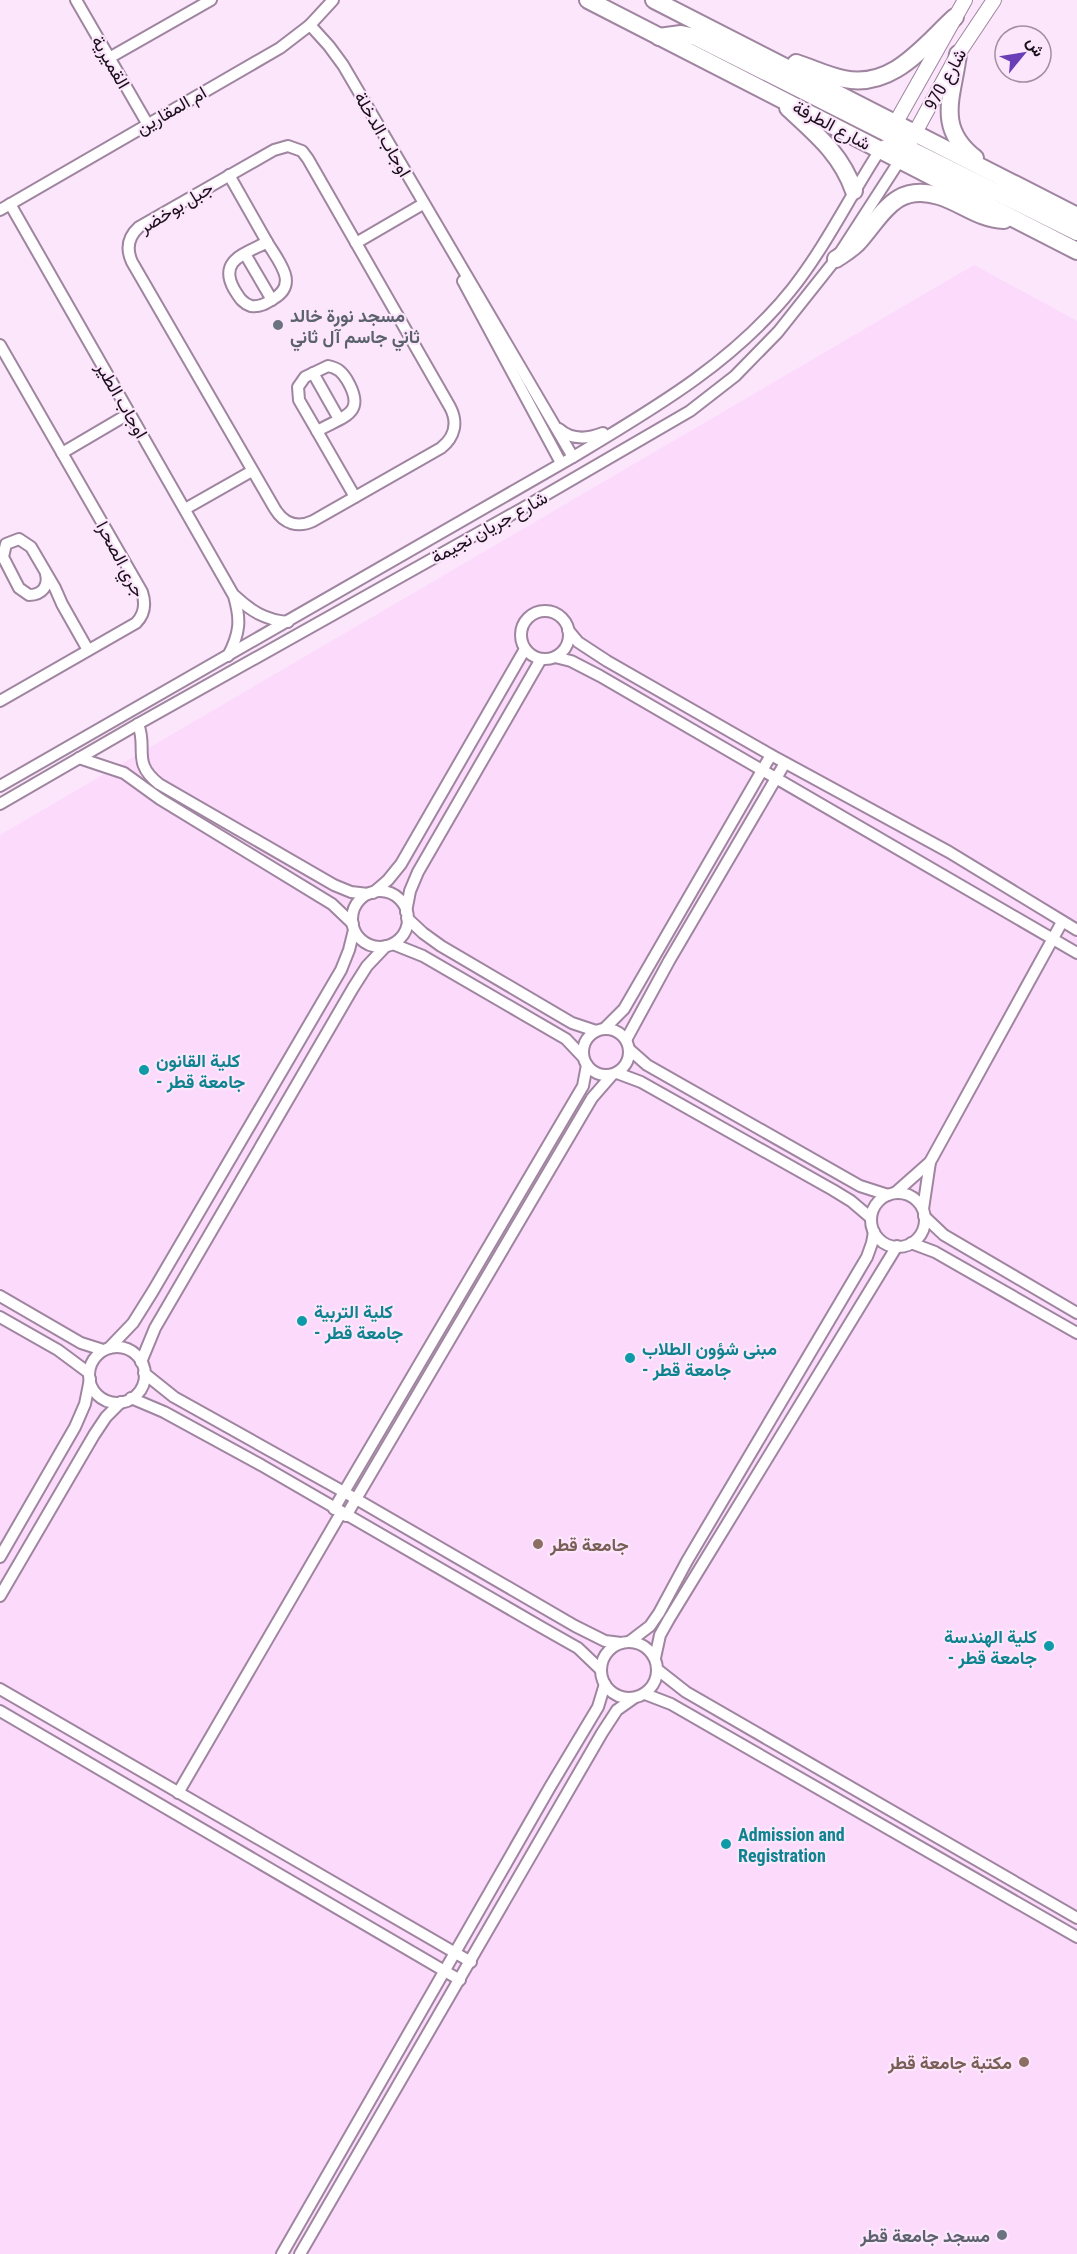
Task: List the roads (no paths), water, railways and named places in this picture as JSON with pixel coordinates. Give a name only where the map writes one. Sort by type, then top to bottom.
[{"type":"main road","name":"شارع الطرفة","points":[[588,0],[880,150]]},
{"type":"main road","name":"شارع الطرفة","points":[[654,0],[753,49],[892,129]]},
{"type":"main road","name":"شارع 970","points":[[880,150],[965,0]]},
{"type":"main road","name":"شارع 970","points":[[907,147],[958,54],[994,0]]},
{"type":"main road","points":[[753,49],[834,77],[869,80],[897,70],[913,58],[955,17]]},
{"type":"main road","points":[[659,37],[681,34],[704,40],[892,129],[904,136],[907,147],[1014,219],[1077,250]]},
{"type":"main road","points":[[958,54],[949,102],[949,119],[962,148],[982,169]]},
{"type":"main road","points":[[772,94],[838,158],[846,170],[854,191]]},
{"type":"main road","points":[[880,150],[893,146],[907,147],[982,169],[1077,216]]},
{"type":"main road","points":[[907,147],[1077,232]]},
{"type":"main road","points":[[836,259],[857,244],[885,208],[909,194],[937,195],[977,214],[994,219],[1014,219]]},
{"type":"street","name":"القميرية","points":[[76,0],[147,123]]},
{"type":"street","points":[[109,58],[211,0]]},
{"type":"street","name":"ام المقارين","points":[[5,207],[280,48],[310,25],[333,0]]},
{"type":"street","name":"اوجاب الدخلة","points":[[310,25],[343,65],[573,457]]},
{"type":"street","name":"جبل بوخضر","points":[[288,146],[298,149],[308,159],[356,243],[450,407],[455,424],[450,440],[441,448],[308,523],[292,524],[278,514],[132,262],[129,252],[132,236],[139,227],[279,148],[288,146]]},
{"type":"street","name":"شارع جريان نجيمة","points":[[0,804],[524,508],[690,411],[730,380],[761,351],[836,259],[907,147]]},
{"type":"street","name":"شارع جريان نجيمة","points":[[0,786],[288,622],[662,404],[729,354],[777,306],[819,250],[880,150]]},
{"type":"street","points":[[230,176],[285,274],[287,282],[282,294],[255,307],[246,304],[240,298],[228,274],[233,262],[267,242]]},
{"type":"street","points":[[356,243],[423,204]]},
{"type":"street","name":"اوجاب الطير","points":[[5,207],[130,413],[234,596],[240,619],[236,638],[228,656]]},
{"type":"street","name":"اوجاب الدخلة","points":[[449,248],[470,294],[561,464]]},
{"type":"street","points":[[245,254],[272,300]]},
{"type":"street","name":"جري الصحرا","points":[[0,345],[142,592],[145,601],[142,615],[136,623],[0,701]]},
{"type":"street","points":[[317,430],[354,408],[356,399],[353,391],[344,375],[337,369],[324,367],[313,373],[302,380],[297,391],[299,400],[355,497]]},
{"type":"street","points":[[313,373],[339,419]]},
{"type":"street","points":[[554,425],[569,436],[590,438],[603,434],[644,409],[662,404]]},
{"type":"street","points":[[62,453],[130,413]]},
{"type":"street","points":[[185,509],[252,471]]},
{"type":"street","points":[[62,604],[53,598],[25,593],[19,588],[4,562],[4,548],[10,541],[24,541],[31,547],[56,588],[62,604],[88,650]]},
{"type":"street","points":[[38,594],[46,586],[46,574]]},
{"type":"street","name":"اوجاب الطير","points":[[234,596],[261,616],[288,622]]},
{"type":"street","points":[[1077,930],[949,852],[785,763],[607,662],[578,642],[561,618],[553,613],[544,611],[535,613],[525,622],[521,631],[522,640],[525,649],[532,656],[541,659],[555,657],[571,661],[592,672],[1077,953]]},
{"type":"street","points":[[555,657],[567,646],[568,630]]},
{"type":"street","points":[[0,1557],[75,1427],[85,1404],[92,1362],[126,1332],[149,1298],[341,970],[349,950],[355,907],[388,880],[400,864],[525,649]]},
{"type":"street","points":[[0,1596],[106,1417],[140,1390],[143,1368],[155,1328],[353,988],[367,966],[405,931],[410,891],[418,872],[541,659]]},
{"type":"street","points":[[138,724],[141,732],[140,756],[153,779],[245,835],[334,885],[351,892],[391,894],[401,901],[407,915],[423,933],[441,946],[572,1023],[618,1032],[647,1065],[860,1186],[914,1198],[923,1212],[944,1235],[1077,1313]]},
{"type":"street","points":[[160,1803],[177,1792],[340,1512],[344,1492],[580,1091],[585,1081],[585,1042],[624,1010],[771,755]]},
{"type":"street","points":[[79,758],[124,773],[160,799],[332,904],[365,942],[375,946],[389,945],[433,962],[566,1039],[600,1075],[614,1074],[641,1082],[833,1190],[871,1218]]},
{"type":"street","points":[[340,1512],[356,1499],[592,1098],[614,1074],[625,1066],[628,1045],[669,961],[785,763]]},
{"type":"street","points":[[238,847],[245,835]]},
{"type":"street","points":[[267,864],[274,850]]},
{"type":"street","points":[[703,871],[717,879]]},
{"type":"street","points":[[911,1243],[920,1234],[930,1162],[1062,922]]},
{"type":"street","points":[[656,955],[669,961]]},
{"type":"street","points":[[601,1670],[606,1653],[650,1626],[867,1257],[874,1232],[871,1218],[876,1204],[930,1162]]},
{"type":"street","points":[[874,1232],[884,1242],[897,1246],[911,1243],[935,1252],[1077,1333]]},
{"type":"street","points":[[655,1658],[661,1633],[897,1246]]},
{"type":"street","points":[[463,1289],[475,1296]]},
{"type":"street","points":[[0,1296],[81,1343],[106,1349],[128,1349],[143,1368],[174,1397],[344,1492],[574,1626],[605,1641],[645,1646],[655,1658],[658,1670],[655,1683],[645,1694],[634,1698],[617,1710],[601,1735],[300,2254]]},
{"type":"street","points":[[1053,1319],[1062,1305]]},
{"type":"street","points":[[16,1306],[4,1319],[58,1350],[89,1376],[98,1395],[109,1401],[126,1400],[164,1412],[578,1648],[601,1670],[605,1684],[617,1696],[634,1698]]},
{"type":"street","points":[[413,1374],[424,1383]]},
{"type":"street","points":[[650,1626],[661,1633]]},
{"type":"street","points":[[658,1670],[686,1692],[1077,1917]]},
{"type":"street","points":[[282,2254],[598,1707],[605,1684]]},
{"type":"street","points":[[0,1689],[471,1962]]},
{"type":"street","points":[[645,1694],[671,1704],[1077,1937]]},
{"type":"street","points":[[0,1711],[460,1980]]},
{"type":"street","points":[[587,1726],[601,1735]]},
{"type":"street","points":[[176,1812],[177,1792]]},
{"type":"street","points":[[510,1858],[525,1868]]},
{"type":"street","points":[[314,1893],[324,1876]]},
{"type":"street","points":[[469,1929],[484,1938]]},
{"type":"place","name":"مسجد نورة خالد ثاني جاسم آل ثاني","points":[[278,325]]},
{"type":"place","name":"كلية القانون - جامعة قطر","points":[[144,1070]]},
{"type":"place","name":"كلية التربية - جامعة قطر","points":[[302,1321]]},
{"type":"place","name":"مبنى شؤون الطلاب - جامعة قطر","points":[[630,1358]]},
{"type":"place","name":"جامعة قطر","points":[[538,1544]]},
{"type":"place","name":"كلية الهندسة - جامعة قطر","points":[[1049,1646]]},
{"type":"place","name":"Admission and Registration","points":[[726,1844]]},
{"type":"place","name":"مكتبة جامعة قطر","points":[[1024,2062]]},
{"type":"place","name":"مسجد جامعة قطر","points":[[1002,2235]]}]
